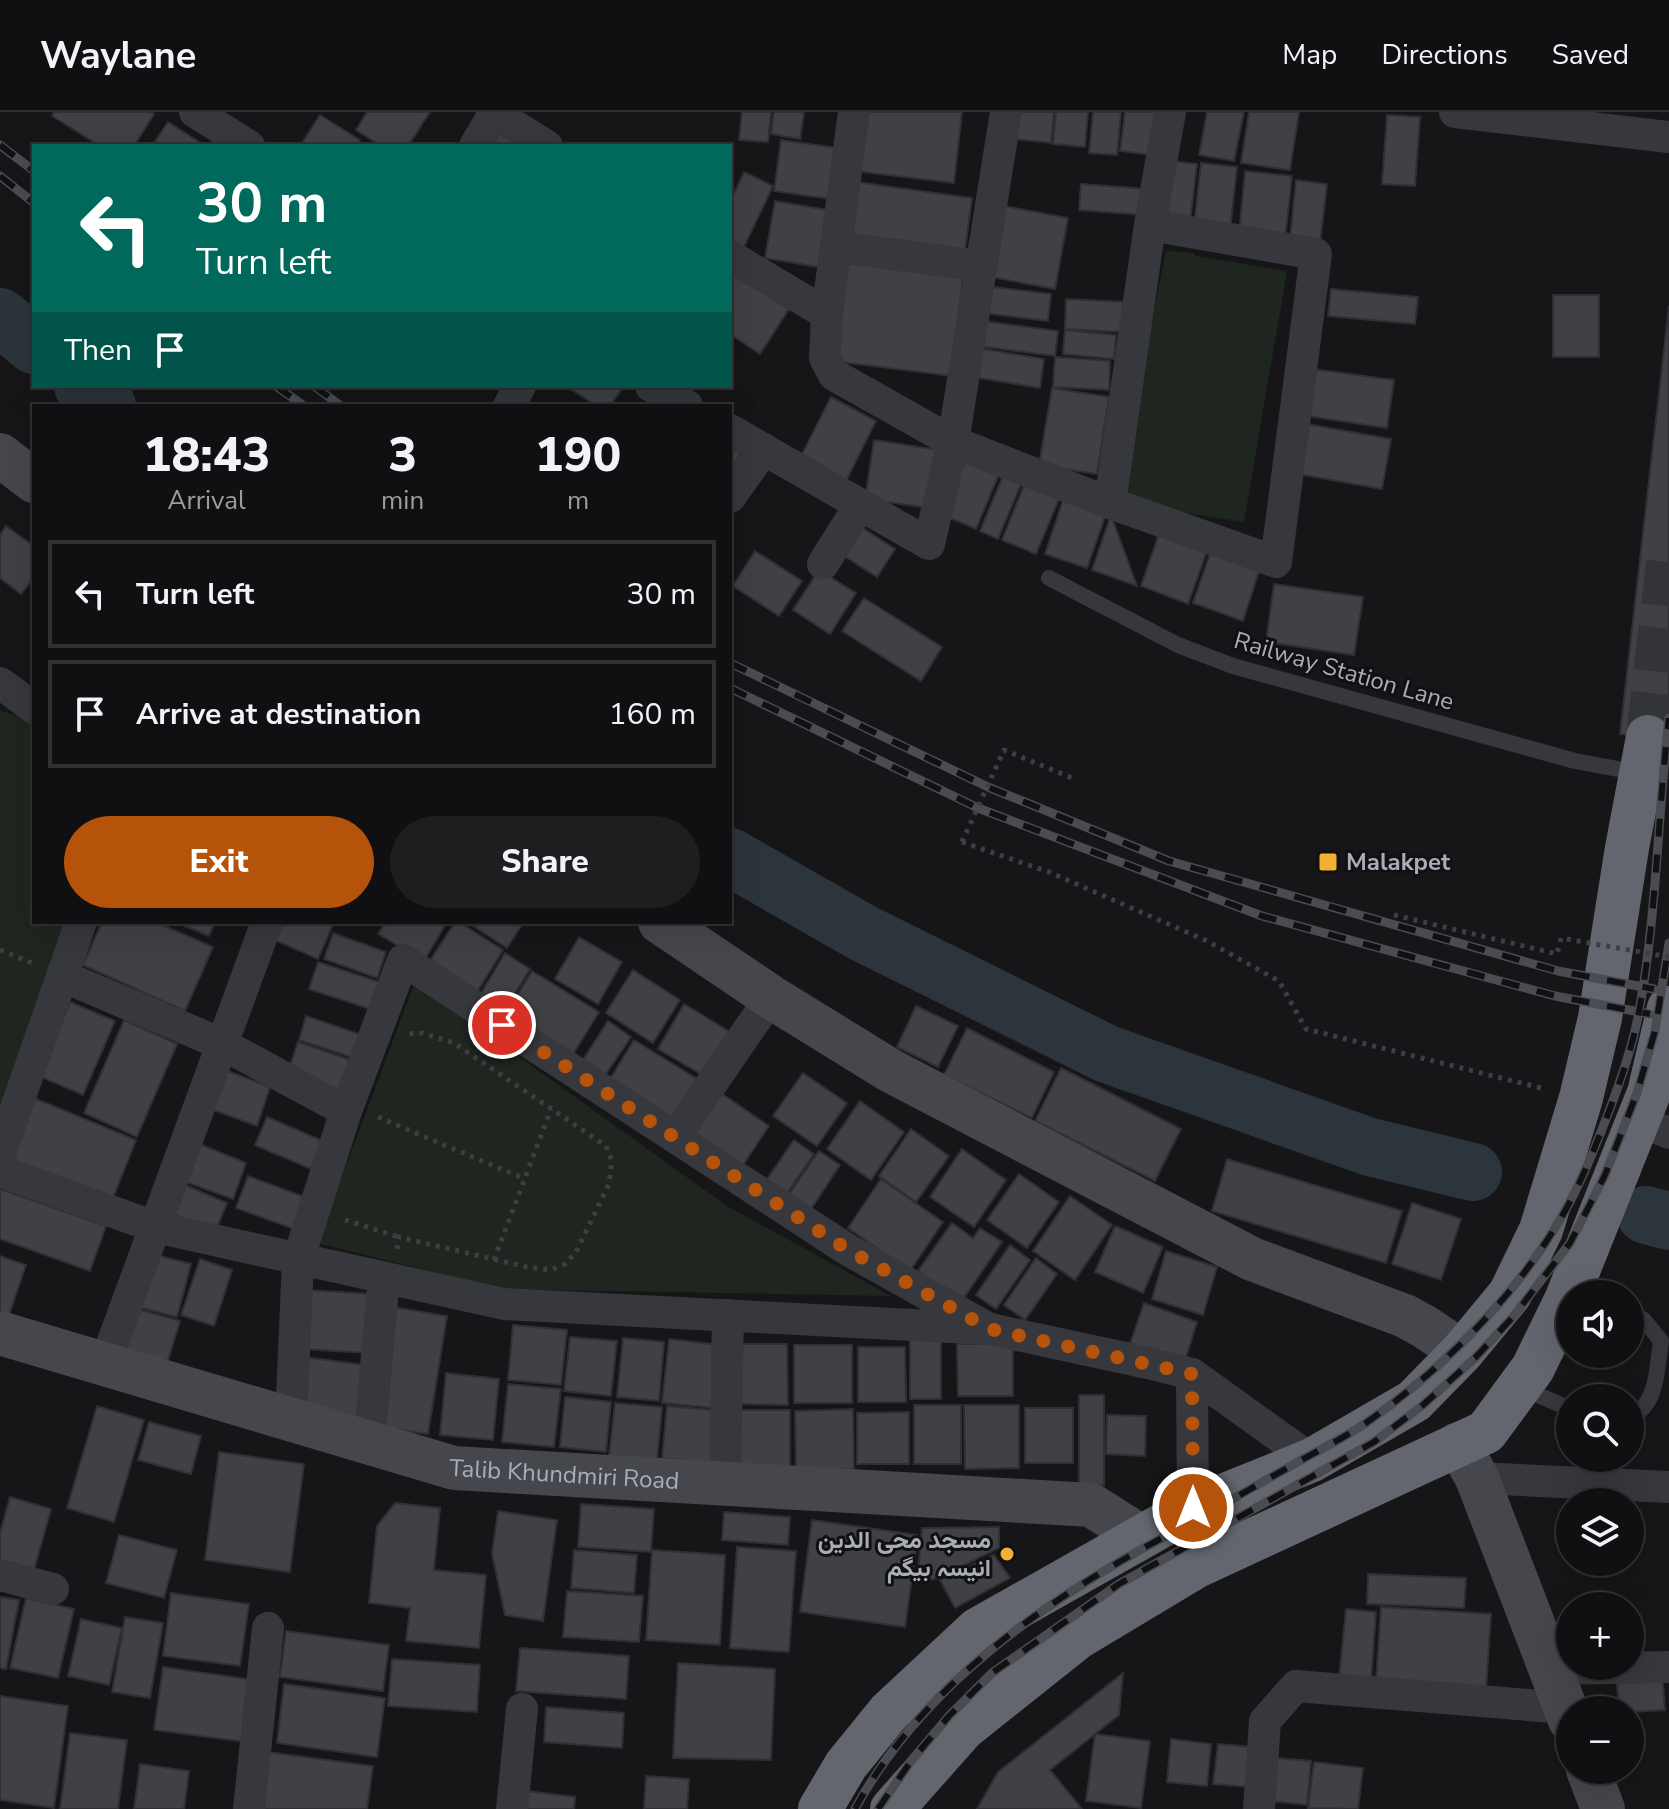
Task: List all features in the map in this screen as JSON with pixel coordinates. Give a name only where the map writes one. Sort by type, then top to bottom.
[{"type":"highway","points":[[820,1809],[846,1765],[889,1712],[977,1630],[1193,1508],[1312,1460],[1414,1401],[1462,1352],[1510,1294],[1541,1230],[1581,1098],[1600,1018],[1645,755]]},
{"type":"highway","points":[[1577,1280],[1653,1127],[1649,1093],[1669,1008]]},
{"type":"highway","points":[[892,1809],[964,1728],[1077,1638],[1197,1566],[1468,1461],[1533,1368],[1556,1322]]},
{"type":"street","points":[[195,112],[246,144]]},
{"type":"street","points":[[854,112],[827,314],[825,358],[834,375],[953,442],[1110,503],[1276,562],[1316,254],[1150,225]]},
{"type":"street","points":[[732,431],[929,544],[953,442],[1006,112]]},
{"type":"street","points":[[1110,503],[1150,225],[1170,112]]},
{"type":"street","points":[[1455,112],[1525,117],[1669,137]]},
{"type":"street","points":[[476,144],[493,113],[544,144]]},
{"type":"street","points":[[836,247],[982,266]]},
{"type":"street","points":[[732,257],[827,314]]},
{"type":"street","points":[[650,393],[681,404]]},
{"type":"street","points":[[732,494],[764,449]]},
{"type":"street","points":[[0,455],[32,479]]},
{"type":"street","points":[[823,564],[860,505]]},
{"type":"street","points":[[0,683],[32,707]]},
{"type":"street","points":[[0,1154],[80,924]]},
{"type":"street","points":[[104,1366],[266,924]]},
{"type":"street","points":[[663,924],[771,997],[891,1071],[1252,1259],[1405,1316],[1462,1352]]},
{"type":"street","points":[[291,1421],[298,1260],[346,1111],[403,960],[848,1250],[990,1329]]},
{"type":"street","points":[[62,976],[222,1044],[346,1111]]},
{"type":"street","points":[[675,1137],[771,997]]},
{"type":"street","points":[[0,1171],[155,1227],[504,1304],[990,1329],[1192,1374],[1312,1460]]},
{"type":"street","points":[[369,1444],[388,1279]]},
{"type":"street","points":[[725,1484],[728,1315]]},
{"type":"street","name":"Talib Khundmiri Road","points":[[0,1333],[454,1468],[1091,1505],[1140,1536]]},
{"type":"street","points":[[1192,1374],[1193,1508]]},
{"type":"street","points":[[1561,1696],[1468,1461],[1669,1487]]},
{"type":"street","points":[[0,1575],[53,1589]]},
{"type":"street","points":[[249,1809],[268,1628]]},
{"type":"street","points":[[1572,1696],[1669,1667]]},
{"type":"street","points":[[1259,1809],[1265,1721],[1296,1686],[1556,1699]]},
{"type":"street","points":[[512,1809],[522,1709]]},
{"type":"street","points":[[1594,1784],[1603,1808],[1611,1809]]},
{"type":"lane","name":"Railway Station Lane","points":[[1049,578],[1178,645],[1233,666],[1575,761],[1645,755]]},
{"type":"lane","points":[[1644,1320],[1661,1341],[1652,1396],[1644,1405]]},
{"type":"lane","points":[[1519,1387],[1556,1403]]},
{"type":"path","points":[[1077,780],[1004,750],[962,842],[1049,872],[1207,941],[1279,981],[1306,1029],[1581,1098]]},
{"type":"path","points":[[1394,915],[1557,954],[1561,938],[1669,957]]},
{"type":"path","points":[[337,1218],[399,1237],[551,1270],[565,1264],[576,1252],[609,1184],[612,1161],[606,1146],[454,1043],[422,1033],[404,1034]]},
{"type":"path","points":[[494,1260],[551,1109]]},
{"type":"path","points":[[346,1111],[373,1115],[525,1179]]},
{"type":"path","points":[[388,1279],[399,1237]]},
{"type":"shaded area","points":[[1166,251],[1194,253],[1195,256],[1287,271],[1244,522],[1116,502]]},
{"type":"shaded area","points":[[0,710],[32,721],[32,924],[75,924],[0,1107]]},
{"type":"shaded area","points":[[415,982],[727,1206],[891,1296],[501,1289],[317,1243]]},
{"type":"building","points":[[54,112],[154,114],[135,144],[97,144],[52,116]]},
{"type":"building","points":[[367,112],[430,112],[409,144],[378,144],[356,130]]},
{"type":"building","points":[[742,112],[771,112],[768,142],[739,140]]},
{"type":"building","points":[[774,112],[804,112],[800,139],[771,134]]},
{"type":"building","points":[[861,112],[962,112],[954,183],[854,171]]},
{"type":"building","points":[[1010,112],[1054,112],[1051,143],[1007,138]]},
{"type":"building","points":[[1056,112],[1088,112],[1085,147],[1053,144]]},
{"type":"building","points":[[1093,112],[1121,112],[1117,155],[1089,153]]},
{"type":"building","points":[[1125,112],[1157,112],[1152,155],[1120,151]]},
{"type":"building","points":[[1207,112],[1244,112],[1234,161],[1199,155]]},
{"type":"building","points":[[1249,112],[1299,112],[1290,170],[1241,163]]},
{"type":"building","points":[[320,115],[360,140],[357,144],[301,144]]},
{"type":"building","points":[[1387,115],[1420,117],[1415,186],[1382,184]]},
{"type":"building","points":[[168,122],[201,143],[200,144],[153,144]]},
{"type":"building","points":[[494,130],[516,144],[486,144]]},
{"type":"building","points":[[781,140],[838,148],[831,199],[774,191]]},
{"type":"building","points":[[1165,160],[1197,164],[1190,223],[1158,219]]},
{"type":"building","points":[[1201,163],[1237,167],[1230,230],[1194,226]]},
{"type":"building","points":[[1245,171],[1292,176],[1285,240],[1239,235]]},
{"type":"building","points":[[744,172],[773,186],[743,249],[732,244],[732,198]]},
{"type":"building","points":[[1296,180],[1327,184],[1320,243],[1290,240]]},
{"type":"building","points":[[856,182],[972,198],[964,258],[848,243]]},
{"type":"building","points":[[1081,184],[1147,189],[1146,215],[1079,210]]},
{"type":"building","points":[[775,201],[828,210],[818,267],[765,258]]},
{"type":"building","points":[[1004,206],[1068,218],[1055,289],[991,277]]},
{"type":"building","points":[[846,262],[963,277],[951,376],[833,361]]},
{"type":"building","points":[[732,272],[789,309],[760,354],[732,335]]},
{"type":"building","points":[[985,286],[1051,294],[1048,321],[982,313]]},
{"type":"building","points":[[1331,289],[1418,297],[1415,324],[1328,316]]},
{"type":"building","points":[[1553,295],[1599,295],[1599,357],[1553,357]]},
{"type":"building","points":[[1066,299],[1123,302],[1122,332],[1065,329]]},
{"type":"building","points":[[1669,306],[1669,740],[1620,734]]},
{"type":"building","points":[[982,321],[1058,331],[1055,356],[978,346]]},
{"type":"building","points":[[1065,330],[1116,335],[1114,359],[1063,354]]},
{"type":"building","points":[[977,348],[1044,359],[1040,388],[973,377]]},
{"type":"building","points":[[1055,357],[1110,361],[1109,390],[1053,387]]},
{"type":"building","points":[[1313,369],[1394,380],[1387,428],[1307,416]]},
{"type":"building","points":[[569,388],[621,390],[611,404],[594,404]]},
{"type":"building","points":[[1052,388],[1109,397],[1097,474],[1039,465]]},
{"type":"building","points":[[831,397],[876,421],[845,483],[799,460]]},
{"type":"building","points":[[1307,424],[1391,439],[1382,489],[1298,474]]},
{"type":"building","points":[[874,440],[939,450],[930,508],[865,499]]},
{"type":"building","points":[[732,448],[741,454],[732,468]]},
{"type":"building","points":[[968,455],[1001,469],[976,529],[943,515]]},
{"type":"building","points":[[1005,471],[1023,479],[998,539],[980,531]]},
{"type":"building","points":[[1026,480],[1061,494],[1036,554],[1002,540]]},
{"type":"building","points":[[1065,494],[1108,508],[1087,568],[1045,554]]},
{"type":"building","points":[[1111,515],[1137,586],[1092,570]]},
{"type":"building","points":[[855,523],[895,549],[877,577],[838,552]]},
{"type":"building","points":[[6,526],[32,545],[32,580],[21,594],[0,578],[0,535]]},
{"type":"building","points":[[1160,531],[1208,548],[1188,604],[1141,586]]},
{"type":"building","points":[[1212,548],[1261,565],[1243,621],[1193,603]]},
{"type":"building","points":[[755,551],[802,581],[779,616],[733,586]]},
{"type":"building","points":[[819,570],[856,593],[830,634],[793,610]]},
{"type":"building","points":[[1274,584],[1363,597],[1354,655],[1266,642]]},
{"type":"building","points":[[864,598],[942,647],[921,681],[842,631]]},
{"type":"building","points":[[101,924],[161,924],[213,947],[185,1011],[83,965]]},
{"type":"building","points":[[180,924],[214,924],[209,936]]},
{"type":"building","points":[[276,924],[333,924],[318,959],[270,938]]},
{"type":"building","points":[[385,924],[446,924],[424,961],[378,934]]},
{"type":"building","points":[[454,924],[462,924],[503,950],[472,1000],[424,970]]},
{"type":"building","points":[[470,924],[523,924],[507,948]]},
{"type":"building","points":[[333,933],[386,952],[377,978],[324,959]]},
{"type":"building","points":[[579,937],[622,962],[598,1004],[555,979]]},
{"type":"building","points":[[505,953],[530,969],[502,1015],[477,1000]]},
{"type":"building","points":[[318,962],[385,984],[376,1011],[309,989]]},
{"type":"building","points":[[633,970],[680,1000],[653,1043],[606,1013]]},
{"type":"building","points":[[532,971],[599,1012],[572,1056],[505,1015]]},
{"type":"building","points":[[70,1002],[115,1021],[83,1095],[39,1076]]},
{"type":"building","points":[[684,1004],[737,1036],[711,1080],[658,1049]]},
{"type":"building","points":[[916,1006],[958,1026],[938,1067],[897,1047]]},
{"type":"building","points":[[306,1016],[362,1035],[354,1058],[299,1040]]},
{"type":"building","points":[[124,1020],[177,1044],[137,1137],[84,1113]]},
{"type":"building","points":[[608,1021],[631,1037],[601,1081],[579,1066]]},
{"type":"building","points":[[967,1028],[1054,1072],[1032,1118],[944,1075]]},
{"type":"building","points":[[634,1040],[699,1080],[670,1125],[607,1084]]},
{"type":"building","points":[[298,1042],[356,1062],[346,1095],[287,1075]]},
{"type":"building","points":[[1061,1068],[1181,1129],[1155,1181],[1035,1121]]},
{"type":"building","points":[[222,1069],[270,1087],[257,1126],[208,1108]]},
{"type":"building","points":[[803,1073],[847,1103],[817,1146],[773,1116]]},
{"type":"building","points":[[715,1089],[769,1126],[737,1174],[683,1136]]},
{"type":"building","points":[[29,1096],[136,1140],[109,1208],[1,1164]]},
{"type":"building","points":[[860,1101],[904,1132],[871,1180],[827,1149]]},
{"type":"building","points":[[267,1117],[323,1141],[311,1169],[255,1145]]},
{"type":"building","points":[[911,1129],[949,1156],[916,1202],[879,1176]]},
{"type":"building","points":[[794,1140],[814,1154],[783,1199],[763,1185]]},
{"type":"building","points":[[197,1143],[246,1163],[233,1199],[183,1181]]},
{"type":"building","points":[[962,1149],[1006,1180],[974,1227],[930,1197]]},
{"type":"building","points":[[819,1151],[840,1165],[809,1212],[787,1197]]},
{"type":"building","points":[[1227,1159],[1402,1211],[1386,1263],[1212,1211]]},
{"type":"building","points":[[1019,1174],[1059,1202],[1027,1248],[987,1220]]},
{"type":"building","points":[[248,1176],[305,1197],[294,1229],[236,1208]]},
{"type":"building","points":[[881,1179],[943,1222],[910,1271],[848,1228]]},
{"type":"building","points":[[183,1184],[227,1203],[215,1232],[171,1213]]},
{"type":"building","points":[[0,1189],[106,1226],[90,1271],[0,1239]]},
{"type":"building","points":[[1070,1196],[1112,1225],[1075,1280],[1033,1251]]},
{"type":"building","points":[[1412,1203],[1461,1219],[1441,1280],[1392,1264]]},
{"type":"building","points":[[952,1223],[973,1238],[980,1228],[1002,1242],[961,1302],[918,1271]]},
{"type":"building","points":[[1115,1226],[1163,1247],[1143,1293],[1095,1272]]},
{"type":"building","points":[[1010,1245],[1030,1260],[996,1309],[976,1295]]},
{"type":"building","points":[[1166,1251],[1217,1267],[1203,1315],[1152,1299]]},
{"type":"building","points":[[148,1253],[191,1264],[177,1317],[134,1306]]},
{"type":"building","points":[[0,1256],[26,1265],[6,1324],[0,1322]]},
{"type":"building","points":[[1036,1258],[1057,1274],[1025,1320],[1004,1305]]},
{"type":"building","points":[[200,1259],[232,1270],[214,1326],[181,1315]]},
{"type":"building","points":[[307,1290],[372,1294],[368,1353],[303,1349]]},
{"type":"building","points":[[1144,1303],[1197,1322],[1184,1364],[1129,1347]]},
{"type":"building","points":[[393,1307],[447,1316],[428,1434],[374,1426]]},
{"type":"building","points":[[134,1308],[180,1321],[165,1371],[120,1358]]},
{"type":"building","points":[[513,1325],[567,1330],[561,1385],[508,1380]]},
{"type":"building","points":[[570,1337],[617,1341],[611,1396],[564,1391]]},
{"type":"building","points":[[623,1338],[664,1342],[659,1401],[617,1397]]},
{"type":"building","points":[[669,1339],[720,1345],[714,1408],[662,1403]]},
{"type":"building","points":[[941,1339],[941,1399],[910,1399],[910,1340]]},
{"type":"building","points":[[737,1344],[787,1344],[788,1405],[737,1404]]},
{"type":"building","points":[[957,1344],[1013,1344],[1013,1396],[958,1396]]},
{"type":"building","points":[[794,1345],[852,1345],[852,1403],[794,1403]]},
{"type":"building","points":[[858,1347],[905,1347],[906,1402],[858,1402]]},
{"type":"building","points":[[304,1357],[373,1366],[366,1423],[297,1414]]},
{"type":"building","points":[[446,1373],[499,1379],[493,1440],[440,1435]]},
{"type":"building","points":[[508,1384],[561,1389],[554,1447],[502,1442]]},
{"type":"building","points":[[1079,1395],[1104,1395],[1104,1485],[1079,1485]]},
{"type":"building","points":[[565,1397],[611,1402],[606,1452],[560,1447]]},
{"type":"building","points":[[615,1403],[662,1407],[657,1460],[609,1456]]},
{"type":"building","points":[[914,1405],[961,1405],[961,1464],[914,1464]]},
{"type":"building","points":[[964,1405],[1019,1405],[1019,1468],[965,1469]]},
{"type":"building","points":[[97,1406],[144,1420],[114,1522],[67,1508]]},
{"type":"building","points":[[667,1406],[723,1411],[718,1464],[662,1458]]},
{"type":"building","points":[[1025,1408],[1073,1408],[1073,1463],[1025,1463]]},
{"type":"building","points":[[853,1409],[854,1469],[796,1471],[795,1411]]},
{"type":"building","points":[[739,1410],[790,1410],[790,1468],[739,1468]]},
{"type":"building","points":[[909,1412],[909,1464],[857,1464],[857,1413]]},
{"type":"building","points":[[1107,1415],[1146,1416],[1145,1456],[1106,1454]]},
{"type":"building","points":[[149,1422],[201,1436],[191,1474],[138,1460]]},
{"type":"building","points":[[219,1452],[304,1464],[290,1572],[205,1560]]},
{"type":"building","points":[[10,1497],[51,1509],[33,1574],[0,1564],[0,1533]]},
{"type":"building","points":[[395,1503],[440,1508],[434,1570],[486,1575],[479,1648],[406,1641],[410,1608],[369,1603],[377,1526]]},
{"type":"building","points":[[581,1504],[654,1509],[651,1552],[578,1547]]},
{"type":"building","points":[[498,1511],[557,1520],[543,1621],[505,1615],[492,1554]]},
{"type":"building","points":[[724,1512],[790,1517],[788,1545],[722,1540]]},
{"type":"building","points":[[812,1520],[918,1535],[905,1627],[800,1612]]},
{"type":"building","points":[[999,1527],[999,1548],[938,1578],[917,1583],[922,1528]]},
{"type":"building","points":[[119,1535],[177,1550],[164,1598],[106,1583]]},
{"type":"building","points":[[737,1547],[796,1551],[789,1652],[730,1648]]},
{"type":"building","points":[[574,1550],[637,1555],[634,1593],[571,1588]]},
{"type":"building","points":[[652,1550],[725,1555],[720,1645],[646,1640]]},
{"type":"building","points":[[994,1555],[1010,1578],[955,1608],[940,1580]]},
{"type":"building","points":[[1368,1574],[1466,1578],[1464,1608],[1367,1604]]},
{"type":"building","points":[[567,1591],[643,1596],[639,1642],[563,1637]]},
{"type":"building","points":[[171,1593],[249,1604],[240,1666],[163,1656]]},
{"type":"building","points":[[0,1597],[19,1600],[6,1669],[0,1668]]},
{"type":"building","points":[[26,1598],[74,1609],[58,1678],[10,1668]]},
{"type":"building","points":[[1381,1607],[1491,1614],[1486,1689],[1376,1681]]},
{"type":"building","points":[[1346,1609],[1376,1612],[1371,1682],[1339,1679]]},
{"type":"building","points":[[125,1617],[163,1623],[150,1698],[112,1692]]},
{"type":"building","points":[[81,1619],[122,1628],[109,1685],[68,1676]]},
{"type":"building","points":[[286,1631],[389,1645],[383,1691],[280,1677]]},
{"type":"building","points":[[520,1648],[629,1656],[626,1699],[516,1691]]},
{"type":"building","points":[[392,1659],[480,1665],[477,1712],[388,1706]]},
{"type":"building","points":[[678,1663],[775,1669],[771,1760],[673,1758]]},
{"type":"building","points":[[163,1667],[254,1680],[246,1742],[154,1730]]},
{"type":"building","points":[[1662,1671],[1665,1710],[1644,1711],[1644,1696],[1618,1696],[1616,1680],[1644,1680],[1644,1672]]},
{"type":"building","points":[[1123,1673],[1119,1715],[1050,1770],[1082,1809],[977,1809],[998,1772]]},
{"type":"building","points":[[284,1684],[385,1698],[377,1757],[277,1743]]},
{"type":"building","points":[[0,1696],[68,1706],[54,1808],[0,1800]]},
{"type":"building","points":[[546,1707],[624,1713],[622,1748],[544,1742]]},
{"type":"building","points":[[70,1733],[127,1740],[118,1809],[60,1809]]},
{"type":"building","points":[[1095,1734],[1150,1741],[1141,1808],[1086,1801]]},
{"type":"building","points":[[1171,1739],[1211,1744],[1207,1786],[1167,1782]]},
{"type":"building","points":[[1218,1744],[1254,1747],[1251,1787],[1213,1784]]},
{"type":"building","points":[[267,1752],[373,1766],[367,1809],[259,1809]]},
{"type":"building","points":[[1265,1757],[1311,1761],[1307,1805],[1261,1800]]},
{"type":"building","points":[[1314,1762],[1363,1768],[1358,1809],[1308,1808]]},
{"type":"building","points":[[140,1764],[189,1771],[184,1809],[134,1809]]},
{"type":"building","points":[[646,1776],[689,1779],[687,1809],[644,1809]]},
{"type":"building","points":[[518,1790],[575,1797],[574,1809],[516,1809]]},
{"type":"waterway","points":[[0,317],[32,343]]},
{"type":"waterway","points":[[85,388],[105,404]]},
{"type":"waterway","points":[[732,858],[863,933],[1107,1054],[1370,1147],[1473,1172]]},
{"type":"waterway","points":[[1646,1215],[1669,1221]]},
{"type":"tunnel","points":[[1648,737],[1669,555]]},
{"type":"railway","points":[[0,145],[32,169]]},
{"type":"railway","points":[[0,176],[32,201]]},
{"type":"railway","points":[[279,388],[301,404]]},
{"type":"railway","points":[[317,388],[338,404]]},
{"type":"railway","points":[[732,664],[988,787],[1169,861],[1558,971],[1654,989]]},
{"type":"railway","points":[[732,689],[978,808],[1262,916],[1555,996],[1650,1014]]},
{"type":"railway","points":[[855,1809],[882,1765],[914,1724],[989,1652],[1073,1590],[1117,1563],[1366,1423],[1444,1360],[1515,1285],[1561,1218],[1582,1177],[1615,1095],[1634,1034],[1649,947],[1669,718]]},
{"type":"railway","points":[[878,1809],[911,1761],[949,1716],[992,1673],[1119,1584],[1374,1442],[1423,1405],[1475,1358],[1512,1318],[1570,1243],[1605,1175],[1637,1093],[1655,1031],[1669,943]]},
{"type":"place","name":"Malakpet","points":[[1328,862]]},
{"type":"place","name":"مسجد محی الدین انیسہ بیگم","points":[[1007,1554]]},
{"type":"route","points":[[502,1025],[848,1250],[990,1329],[1192,1374],[1193,1508]]}]
